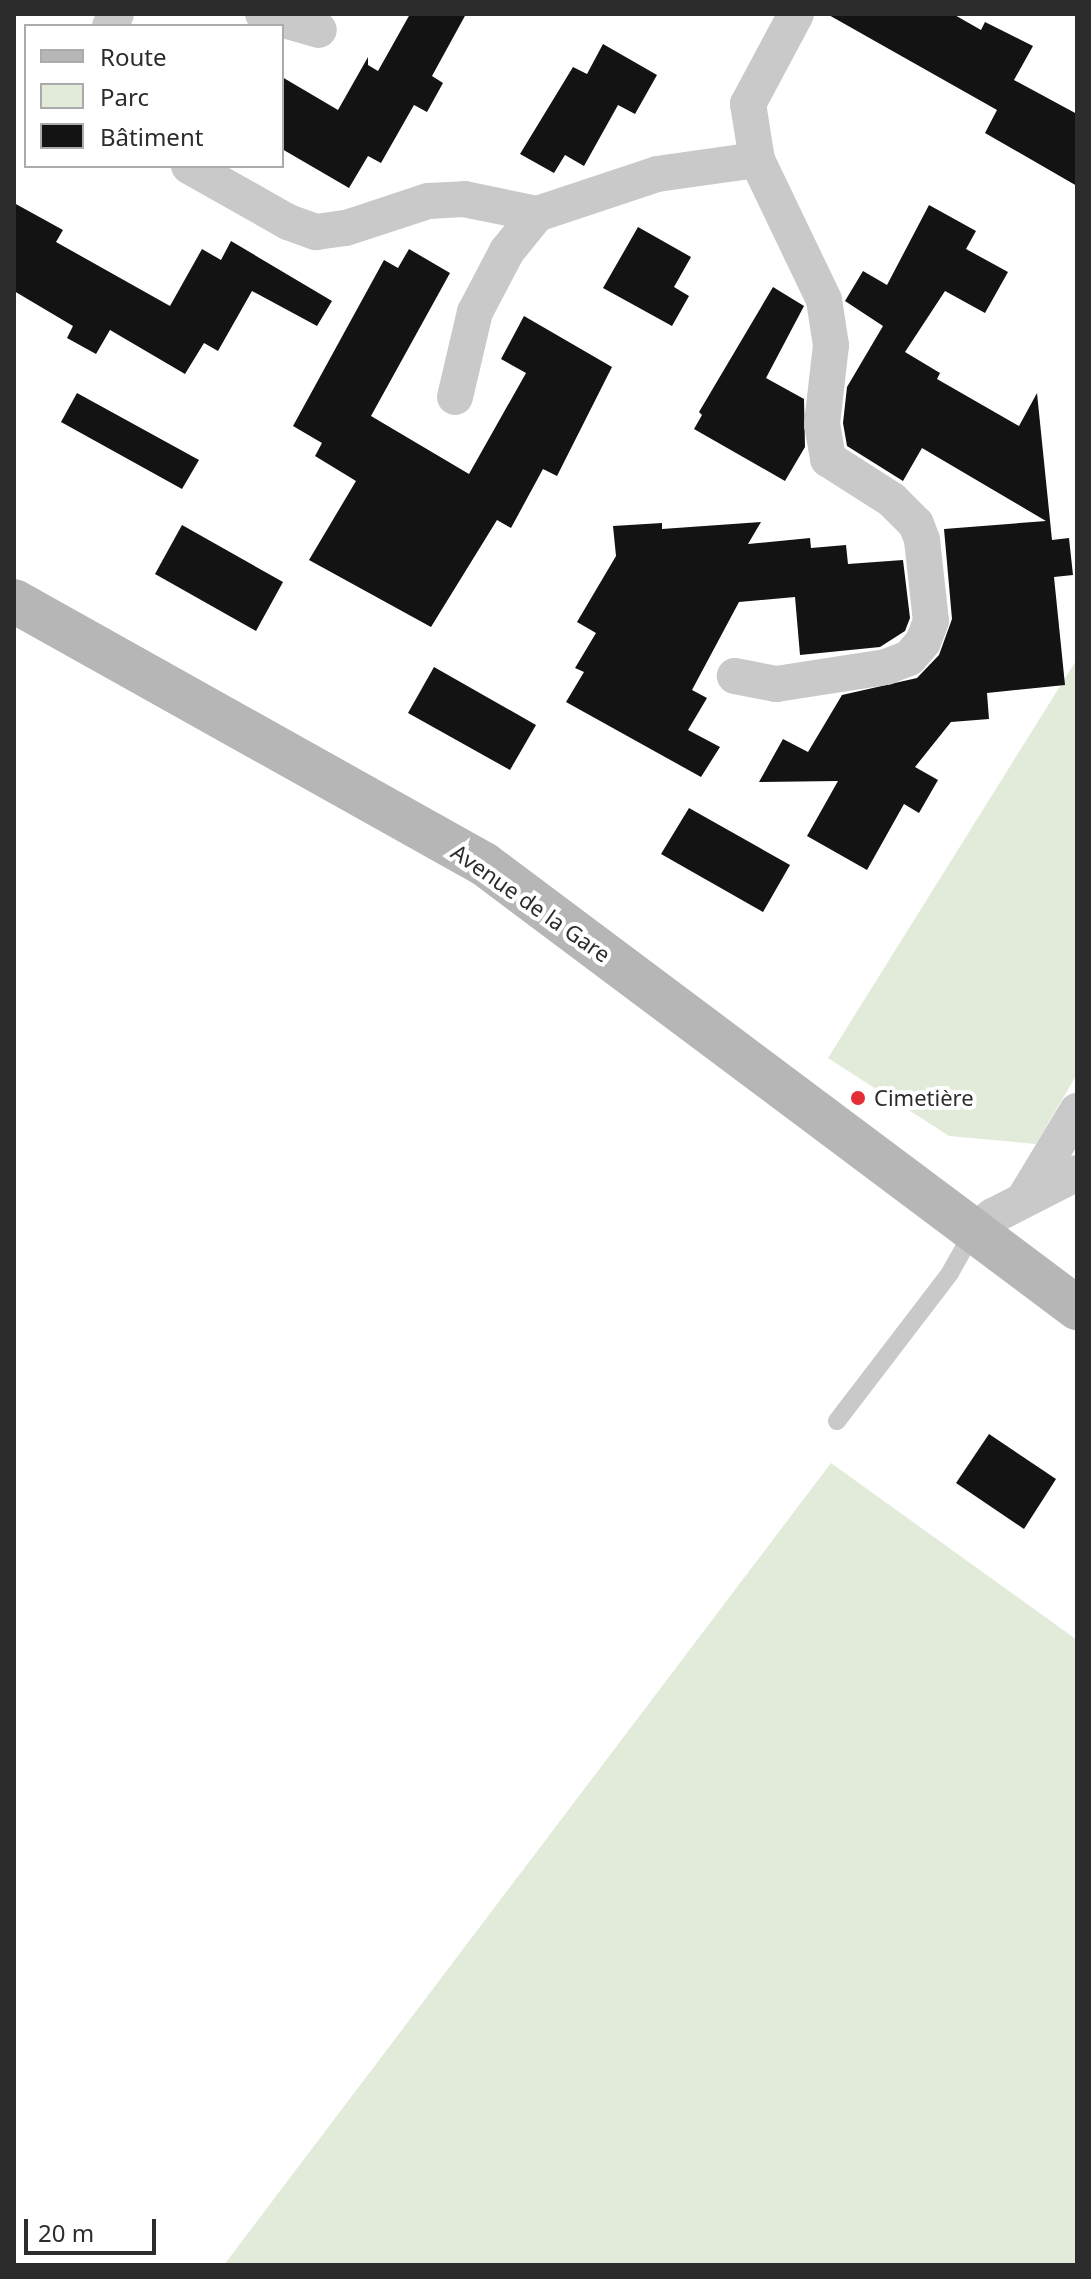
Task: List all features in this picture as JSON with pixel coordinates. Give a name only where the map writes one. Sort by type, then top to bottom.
[{"type":"street","points":[[263,14],[319,30]]},
{"type":"street","points":[[735,676],[776,684],[886,667],[909,658],[923,642],[931,621],[922,540],[916,524],[892,500],[837,468],[824,447],[830,324],[787,215],[757,160],[748,104],[796,14]]},
{"type":"street","points":[[193,168],[288,222],[316,232],[346,228],[428,201],[464,199],[537,214],[657,174],[757,160]]},
{"type":"street","points":[[455,397],[475,312],[507,251],[537,214]]},
{"type":"street","name":"Avenue de la Gare","points":[[14,601],[484,864],[1077,1308]]},
{"type":"street","points":[[1024,1199],[1077,1111]]},
{"type":"street","points":[[973,1232],[1024,1199],[1077,1173]]},
{"type":"lane","points":[[837,1421],[950,1273],[973,1232]]},
{"type":"green space","points":[[1077,659],[1077,1074],[1036,1144],[949,1136],[828,1058]]},
{"type":"green space","points":[[831,1463],[1077,1640],[1077,2265],[224,2265]]},
{"type":"building","points":[[410,14],[466,14],[432,76],[443,83],[427,112],[414,105],[381,163],[368,156],[349,188],[284,150],[284,78],[338,110],[368,57],[368,65],[378,71]]},
{"type":"building","points":[[827,14],[953,14],[981,30],[985,22],[1033,46],[1014,80],[1077,114],[1077,186],[985,133],[997,110]]},
{"type":"building","points":[[603,44],[657,75],[635,114],[618,105],[584,166],[565,155],[554,173],[520,154],[573,67],[587,74]]},
{"type":"building","points":[[14,203],[63,230],[56,242],[170,306],[202,249],[221,260],[231,241],[332,301],[317,326],[252,291],[218,351],[204,343],[185,374],[110,330],[96,354],[67,338],[73,326],[14,291]]},
{"type":"building","points":[[929,205],[976,231],[966,249],[1008,272],[985,313],[945,291],[905,352],[940,373],[937,379],[1019,426],[1037,393],[1052,540],[1069,538],[1073,575],[1054,577],[1065,685],[987,693],[989,719],[951,722],[915,767],[938,780],[919,813],[904,804],[867,870],[807,836],[838,781],[759,782],[783,739],[808,752],[842,695],[917,678],[939,655],[952,619],[944,529],[1046,521],[922,448],[903,481],[847,446],[843,423],[847,387],[883,326],[845,301],[863,271],[887,285]]},
{"type":"building","points":[[638,227],[691,257],[674,287],[689,296],[672,326],[603,288]]},
{"type":"building","points":[[409,249],[450,273],[371,416],[469,474],[526,373],[501,359],[524,316],[612,367],[557,476],[543,469],[511,528],[497,520],[431,627],[309,560],[356,481],[315,456],[322,443],[293,426],[384,260],[398,268]]},
{"type":"building","points":[[773,287],[804,306],[766,378],[804,399],[805,447],[785,481],[694,429],[702,415],[699,412]]},
{"type":"building","points":[[77,393],[199,460],[182,489],[61,422]]},
{"type":"building","points":[[761,522],[748,544],[810,538],[811,548],[846,545],[848,564],[903,560],[910,618],[905,631],[880,647],[800,655],[795,597],[739,602],[692,690],[707,698],[688,730],[720,747],[701,777],[566,702],[584,672],[575,668],[596,633],[577,622],[616,556],[613,526],[662,523],[662,529]]},
{"type":"building","points":[[182,525],[283,582],[256,631],[155,574]]},
{"type":"building","points":[[434,667],[536,725],[510,770],[408,713]]},
{"type":"building","points":[[689,808],[790,865],[763,912],[661,854]]},
{"type":"building","points":[[989,1434],[1056,1479],[1024,1529],[956,1483]]},
{"type":"place","name":"Cimetière","points":[[858,1098]]}]
